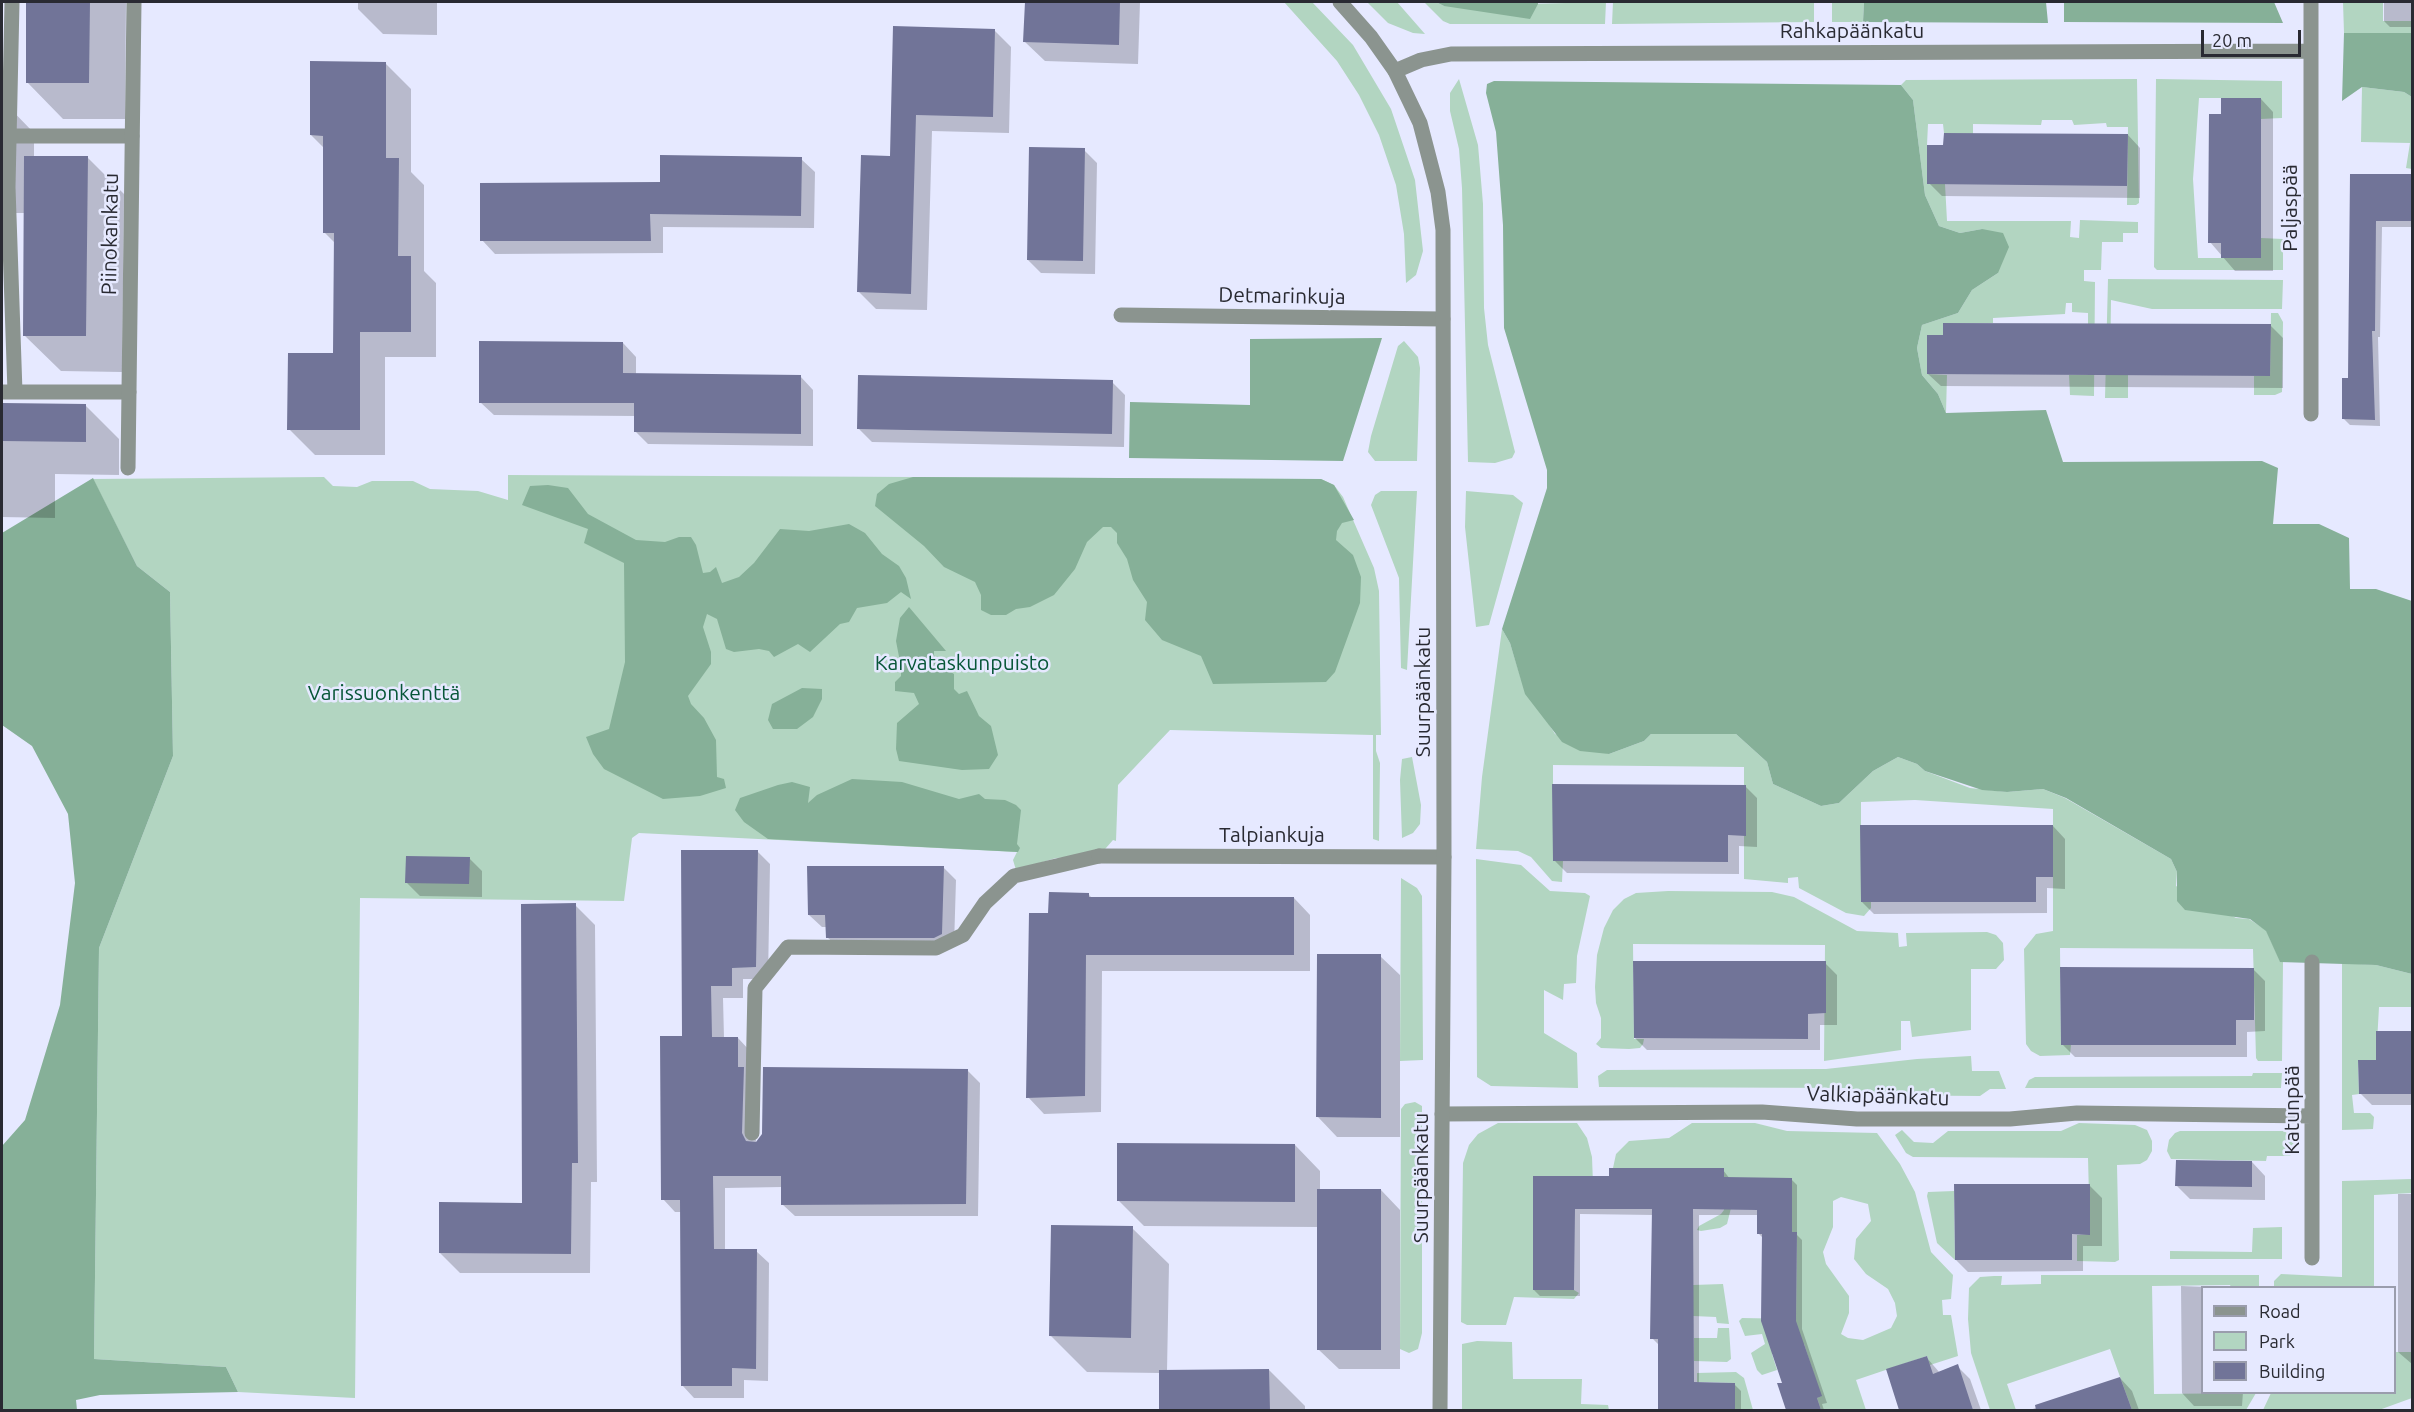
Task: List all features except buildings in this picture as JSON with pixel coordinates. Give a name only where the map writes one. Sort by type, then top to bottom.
[{"type":"street","points":[[12,2],[9,136],[4,187],[8,392],[129,392]]},
{"type":"street","name":"Piinokankatu","points":[[128,468],[134,2]]},
{"type":"street","name":"Suurpäänkatu","points":[[1340,2],[1371,37],[1395,71],[1420,123],[1438,192],[1443,230],[1444,857],[1440,1410]]},
{"type":"street","name":"Paljaspää","points":[[2311,2],[2311,414]]},
{"type":"street","name":"Rahkapäänkatu","points":[[1395,71],[1421,60],[1451,54],[2311,51]]},
{"type":"street","points":[[9,136],[132,136]]},
{"type":"street","name":"Detmarinkuja","points":[[1121,315],[1443,319]]},
{"type":"street","name":"Talpiankuja","points":[[752,1133],[755,988],[788,947],[936,948],[963,935],[985,903],[1014,876],[1099,856],[1444,857]]},
{"type":"street","name":"Katunpää","points":[[2312,962],[2312,1258]]},
{"type":"street","name":"Valkiapäänkatu","points":[[1442,1114],[1762,1112],[1857,1119],[2010,1119],[2077,1113],[2312,1116]]},
{"type":"green space","points":[[1284,2],[1312,2],[1353,45],[1391,109],[1415,180],[1423,251],[1416,275],[1406,283],[1404,234],[1396,185],[1379,135],[1359,95],[1337,61]]},
{"type":"green space","points":[[1367,2],[1397,2],[1425,34],[1413,33],[1388,23]]},
{"type":"green space","points":[[1424,2],[1436,2],[1444,6],[1606,2],[1605,24],[1450,24],[1443,21]]},
{"type":"green space","points":[[1436,2],[1538,2],[1538,4],[1530,19],[1444,6]]},
{"type":"green space","points":[[1613,2],[1814,2],[1814,22],[1612,24]]},
{"type":"green space","points":[[1832,2],[1864,2],[1863,22],[1832,22]]},
{"type":"green space","points":[[1864,2],[2046,2],[2048,23],[1863,22]]},
{"type":"green space","points":[[2064,2],[2274,2],[2283,23],[2064,22]]},
{"type":"green space","points":[[2343,2],[2383,2],[2383,21],[2412,21],[2412,33],[2344,33]]},
{"type":"green space","points":[[2344,33],[2412,33],[2412,97],[2404,92],[2362,87],[2342,101]]},
{"type":"green space","points":[[1459,79],[1478,145],[1483,204],[1484,308],[1488,345],[1515,452],[1512,458],[1495,463],[1468,462],[1462,188],[1459,149],[1450,111],[1450,93]]},
{"type":"green space","points":[[2137,79],[2139,203],[2136,205],[2127,205],[2128,127],[2107,127],[2106,123],[2074,125],[2072,120],[2042,120],[2041,125],[1973,124],[1973,134],[1944,133],[1943,124],[1928,124],[1927,145],[1945,184],[1947,221],[2071,221],[2070,237],[2079,238],[2080,220],[2138,222],[2138,233],[2123,233],[2123,242],[2102,242],[2101,270],[2084,270],[2084,281],[2095,282],[2094,396],[2070,395],[2069,375],[2088,375],[2088,313],[2072,312],[2072,303],[2066,303],[2065,314],[1993,318],[1993,323],[1943,323],[1943,335],[1928,335],[1927,374],[1947,375],[1946,413],[1938,394],[1922,375],[1917,348],[1922,325],[1958,313],[1972,290],[1998,273],[1982,229],[1960,233],[1939,226],[1925,195],[1913,100],[1901,85],[1906,80]]},
{"type":"green space","points":[[2156,79],[2282,81],[2282,118],[2261,119],[2261,98],[2199,98],[2193,179],[2198,258],[2260,258],[2261,238],[2283,239],[2283,270],[2157,270],[2154,267]]},
{"type":"green space","points":[[1494,81],[1901,85],[1913,100],[1925,195],[1939,226],[1960,233],[1982,229],[2003,233],[2009,247],[1998,273],[1972,290],[1958,313],[1922,325],[1917,348],[1922,375],[1938,394],[1946,413],[2046,410],[2063,462],[2262,461],[2278,468],[2273,524],[2319,524],[2349,538],[2350,589],[2376,589],[2412,601],[2412,974],[2376,965],[2280,962],[2266,931],[2250,919],[2185,910],[2177,901],[2177,872],[2171,859],[2066,798],[2043,789],[2007,792],[1982,790],[1925,771],[1917,764],[1898,757],[1873,771],[1839,803],[1821,806],[1773,784],[1767,762],[1736,734],[1651,734],[1644,741],[1609,754],[1580,751],[1562,742],[1525,694],[1510,643],[1502,629],[1547,488],[1547,470],[1504,328],[1503,225],[1496,132],[1486,93],[1487,84]]},
{"type":"green space","points":[[2362,87],[2404,92],[2412,97],[2412,169],[2406,168],[2410,143],[2361,142]]},
{"type":"green space","points":[[2108,279],[2283,280],[2282,309],[2152,309],[2111,300],[2110,374],[2128,375],[2128,398],[2105,398]]},
{"type":"green space","points":[[2271,313],[2278,313],[2283,322],[2282,392],[2275,395],[2254,395],[2254,376],[2270,376]]},
{"type":"green space","points":[[1382,338],[1343,461],[1129,458],[1130,402],[1250,405],[1250,339]]},
{"type":"green space","points":[[1404,341],[1418,357],[1420,368],[1417,461],[1375,461],[1368,452],[1371,436],[1398,346]]},
{"type":"green space","points":[[508,475],[1321,479],[1334,485],[1343,497],[1374,568],[1379,591],[1381,735],[1376,735],[1376,751],[1380,763],[1379,841],[1373,839],[1373,735],[1170,730],[1118,785],[1116,841],[1113,840],[1099,856],[1056,858],[1016,870],[1013,860],[1017,852],[639,833],[632,838],[624,901],[360,898],[355,1398],[238,1392],[226,1367],[94,1359],[99,948],[173,756],[170,592],[137,566],[93,479],[324,477],[333,486],[357,487],[372,481],[413,481],[430,489],[478,491],[508,500]]},
{"type":"green space","points":[[913,477],[1321,479],[1334,485],[1354,520],[1342,523],[1337,531],[1336,540],[1353,555],[1361,577],[1360,603],[1335,672],[1326,682],[1213,684],[1201,656],[1162,640],[1145,620],[1147,602],[1133,580],[1127,559],[1117,543],[1117,533],[1111,527],[1103,527],[1087,542],[1075,569],[1054,595],[1030,607],[1016,609],[1006,615],[991,615],[981,610],[981,595],[975,582],[944,567],[924,546],[875,506],[877,494],[889,484]]},
{"type":"green space","points":[[93,478],[137,566],[170,592],[173,756],[99,948],[94,1359],[226,1367],[238,1392],[100,1395],[76,1400],[77,1410],[2,1410],[2,1146],[25,1120],[60,1005],[75,883],[68,814],[32,746],[2,725],[2,533]]},
{"type":"green space","points":[[548,485],[568,488],[588,514],[636,540],[665,542],[679,537],[691,537],[696,545],[703,573],[710,572],[716,567],[722,583],[739,577],[754,563],[780,529],[809,531],[849,524],[865,533],[882,554],[899,566],[906,578],[911,599],[901,592],[887,603],[857,608],[849,622],[840,624],[810,652],[798,644],[774,657],[769,651],[759,649],[734,652],[726,649],[717,619],[707,614],[703,627],[711,652],[711,664],[688,696],[716,740],[717,777],[724,779],[726,788],[700,796],[663,799],[604,769],[593,754],[586,737],[609,729],[625,662],[624,563],[584,543],[588,529],[522,505],[530,486]]},
{"type":"green space","points":[[1381,491],[1417,491],[1407,670],[1401,668],[1399,578],[1371,505],[1375,495]]},
{"type":"green space","points":[[1466,491],[1513,495],[1523,503],[1489,625],[1476,627],[1465,527]]},
{"type":"green space","points":[[909,607],[946,651],[934,651],[934,655],[939,665],[954,674],[954,689],[959,694],[967,691],[979,716],[991,726],[998,755],[989,769],[962,770],[899,761],[896,749],[897,723],[919,704],[914,693],[895,691],[895,682],[901,676],[896,641],[900,618]]},
{"type":"green space","points":[[1502,629],[1510,643],[1521,679],[1555,734],[1609,754],[1644,741],[1651,734],[1736,734],[1767,762],[1773,784],[1821,806],[1839,803],[1873,771],[1898,757],[1917,764],[1925,771],[1970,788],[2007,792],[2043,789],[2065,798],[2171,859],[2177,872],[2176,886],[2236,918],[2249,919],[2266,930],[2280,961],[2283,962],[2282,1061],[2258,1061],[2256,1058],[2253,949],[2060,948],[2061,1045],[2071,1045],[2070,1055],[2040,1056],[2031,1051],[2026,1044],[2024,949],[2036,934],[2053,931],[2053,809],[1915,800],[1861,802],[1861,902],[1871,902],[1871,908],[1864,916],[1846,913],[1799,888],[1798,877],[1788,878],[1788,883],[1744,879],[1744,767],[1553,765],[1553,861],[1563,861],[1562,882],[1552,881],[1531,857],[1518,851],[1476,849],[1482,777]]},
{"type":"green space","points":[[802,688],[822,689],[822,699],[813,717],[797,729],[773,729],[768,720],[772,704]]},
{"type":"green space","points":[[1412,757],[1421,805],[1420,824],[1413,833],[1402,838],[1400,780],[1402,759]]},
{"type":"green space","points":[[852,779],[902,782],[959,799],[979,794],[985,799],[1005,800],[1021,810],[1017,844],[1020,848],[1018,852],[768,839],[744,822],[735,810],[740,798],[778,785],[792,782],[810,787],[808,803],[817,795]]},
{"type":"green space","points":[[1476,859],[1521,865],[1550,891],[1585,893],[1590,896],[1577,956],[1576,983],[1564,984],[1563,1000],[1544,990],[1544,1033],[1577,1053],[1578,1088],[1491,1086],[1477,1077]]},
{"type":"green space","points":[[1401,878],[1417,888],[1422,896],[1423,1060],[1400,1061]]},
{"type":"green space","points":[[1772,892],[1794,897],[1857,931],[1898,933],[1899,947],[1907,946],[1906,933],[1987,932],[1996,935],[2003,943],[2004,960],[1996,969],[1971,969],[1971,1030],[1912,1037],[1910,1021],[1901,1021],[1901,1050],[1824,1061],[1825,945],[1633,944],[1634,1039],[1644,1039],[1643,1044],[1640,1048],[1601,1048],[1596,1044],[1601,1038],[1601,1018],[1596,1003],[1595,987],[1597,955],[1604,928],[1613,910],[1624,899],[1636,893]]},
{"type":"green space","points":[[2342,963],[2376,965],[2412,974],[2412,1007],[2379,1007],[2376,1060],[2358,1060],[2359,1094],[2352,1095],[2354,1113],[2370,1113],[2374,1117],[2373,1129],[2342,1130]]},
{"type":"green space","points":[[1971,1056],[1972,1071],[1999,1071],[2006,1089],[1990,1089],[1980,1096],[1859,1095],[1848,1088],[1599,1087],[1598,1076],[1607,1070],[1826,1069],[1917,1059]]},
{"type":"green space","points":[[2253,1073],[2282,1073],[2281,1088],[2025,1088],[2029,1080],[2035,1077],[2252,1076]]},
{"type":"green space","points":[[1415,1102],[1422,1106],[1422,1333],[1418,1349],[1409,1353],[1400,1349],[1401,1109],[1405,1104]]},
{"type":"green space","points":[[1498,1123],[1577,1123],[1587,1138],[1592,1157],[1593,1184],[1575,1191],[1574,1176],[1533,1176],[1533,1290],[1574,1290],[1579,1293],[1574,1299],[1514,1297],[1506,1325],[1467,1325],[1461,1322],[1463,1163],[1469,1145],[1478,1134]]},
{"type":"green space","points":[[1692,1123],[1755,1123],[1787,1131],[1877,1133],[1900,1164],[1915,1192],[1931,1252],[1953,1275],[1951,1299],[1942,1300],[1943,1315],[1951,1315],[1958,1356],[1930,1365],[1927,1356],[1856,1380],[1866,1410],[1821,1410],[1817,1398],[1821,1396],[1804,1344],[1772,1354],[1777,1370],[1762,1375],[1757,1370],[1751,1353],[1765,1344],[1762,1334],[1745,1336],[1739,1321],[1742,1318],[1796,1319],[1797,1233],[1792,1232],[1792,1178],[1758,1178],[1731,1208],[1727,1224],[1720,1228],[1697,1230],[1699,1226],[1724,1210],[1724,1168],[1613,1168],[1616,1154],[1629,1141],[1669,1138]],"holes":[[[1841,1197],[1868,1204],[1871,1221],[1856,1239],[1854,1259],[1866,1274],[1888,1289],[1895,1303],[1897,1316],[1891,1328],[1863,1340],[1848,1338],[1841,1334],[1849,1313],[1849,1296],[1826,1264],[1823,1252],[1833,1227],[1833,1201]]]},
{"type":"green space","points":[[2079,1123],[2135,1125],[2147,1130],[2152,1141],[2152,1151],[2147,1160],[2140,1164],[2117,1165],[2119,1260],[2115,1262],[2077,1261],[2077,1235],[2090,1234],[2088,1158],[1913,1157],[1906,1153],[1895,1135],[1902,1130],[1914,1142],[1933,1143],[1948,1131],[2061,1131]]},
{"type":"green space","points":[[2180,1131],[2284,1131],[2295,1139],[2296,1149],[2290,1156],[2267,1156],[2266,1161],[2171,1159],[2167,1151],[2169,1140]]},
{"type":"green space","points":[[2412,1179],[2412,1193],[2374,1195],[2374,1286],[2274,1286],[2274,1281],[2281,1274],[2342,1277],[2342,1181]]},
{"type":"green space","points":[[1954,1191],[1955,1260],[1937,1243],[1927,1196],[1928,1192]]},
{"type":"green space","points":[[2282,1227],[2282,1259],[2170,1259],[2170,1251],[2252,1252],[2253,1228]]},
{"type":"green space","points":[[2041,1275],[2259,1275],[2259,1286],[2152,1286],[2154,1394],[2255,1394],[2246,1410],[2132,1410],[2110,1349],[2007,1384],[2016,1410],[1990,1410],[1971,1353],[1968,1319],[1969,1288],[1980,1277],[2002,1276],[2001,1285],[2041,1284]]},
{"type":"green space","points":[[1723,1284],[1729,1324],[1717,1323],[1716,1317],[1693,1316],[1693,1285]]},
{"type":"green space","points":[[1718,1328],[1729,1328],[1731,1359],[1727,1362],[1694,1361],[1694,1338],[1717,1338]]},
{"type":"green space","points":[[1477,1341],[1512,1342],[1513,1379],[1582,1379],[1581,1404],[1608,1405],[1609,1410],[1462,1410],[1462,1344]]},
{"type":"green space","points":[[2396,1352],[2412,1352],[2412,1398],[2379,1410],[2263,1410],[2271,1394],[2396,1394]]},
{"type":"green space","points":[[1736,1372],[1744,1378],[1753,1410],[1735,1410],[1735,1383],[1697,1382],[1697,1373]]},
{"type":"park label","name":"Karvataskunpuisto","points":[[962,663]]},
{"type":"park label","name":"Varissuonkenttä","points":[[384,693]]}]
